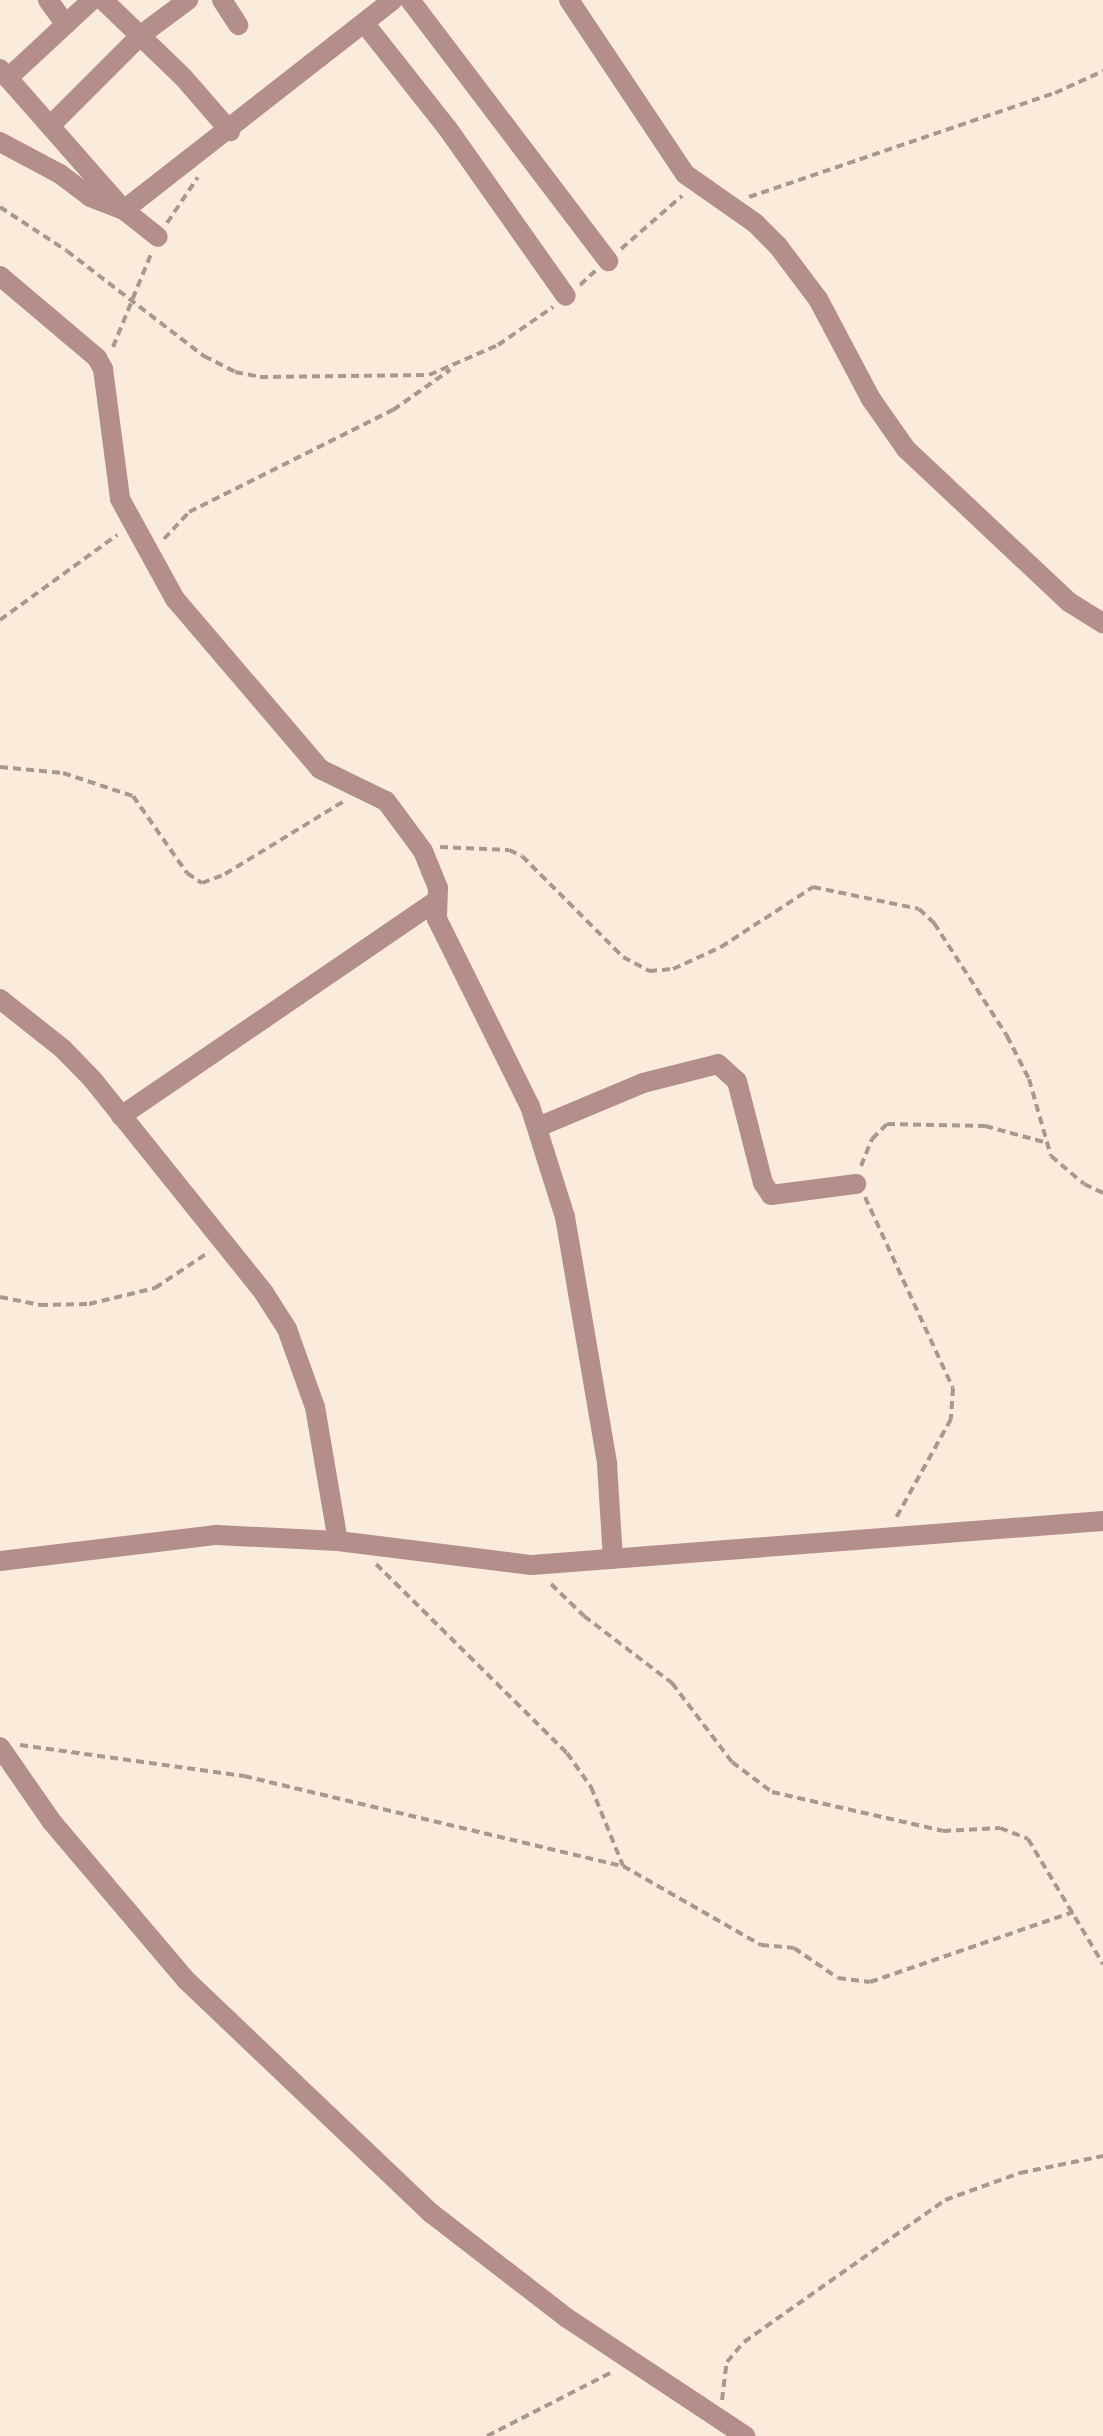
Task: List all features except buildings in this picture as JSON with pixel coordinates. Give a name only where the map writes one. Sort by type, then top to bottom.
[{"type":"street","points":[[48,0],[64,22]]},
{"type":"street","points":[[92,0],[4,73],[124,210],[158,236]]},
{"type":"street","points":[[103,0],[230,130]]},
{"type":"street","points":[[50,126],[141,35],[188,0]]},
{"type":"street","points":[[222,0],[238,25]]},
{"type":"street","points":[[124,210],[393,0]]},
{"type":"street","points":[[410,0],[608,261]]},
{"type":"street","points":[[568,0],[685,174],[755,224],[778,246],[818,299],[872,400],[906,449],[1069,602],[1103,623]]},
{"type":"street","points":[[364,24],[448,130],[566,296]]},
{"type":"street","points":[[0,142],[60,174],[90,197],[124,210]]},
{"type":"street","points":[[0,276],[98,358],[103,369],[120,499],[154,568],[216,651],[320,769],[386,801],[423,851],[438,888],[437,919],[538,1127],[564,1217],[607,1464],[613,1558]]},
{"type":"street","points":[[121,1116],[435,902]]},
{"type":"street","points":[[0,1000],[62,1049],[121,1116],[264,1293],[287,1329],[315,1407],[346,1542]]},
{"type":"street","points":[[538,1127],[643,1083],[718,1064],[737,1081],[763,1183],[771,1195],[777,1198],[856,1184]]},
{"type":"street","points":[[0,1561],[216,1535],[346,1542],[532,1565],[1103,1521]]},
{"type":"street","points":[[9,1746],[126,1915],[277,2071],[498,2269],[745,2436]]},
{"type":"path","points":[[154,568],[165,536],[189,512],[393,410],[456,366]]},
{"type":"path","points":[[0,620],[133,523]]},
{"type":"path","points":[[0,767],[63,773],[133,796],[187,873],[202,883],[225,874],[364,788]]},
{"type":"path","points":[[423,851],[452,845],[508,850],[522,856],[623,956],[649,971],[672,970],[722,946],[813,887],[919,909],[934,923],[1007,1036],[1029,1079],[1045,1143],[1062,1168],[1103,1193]]},
{"type":"path","points":[[886,1535],[951,1419],[953,1388],[918,1316],[883,1229],[856,1184],[872,1139],[888,1124],[986,1126],[1045,1143]]},
{"type":"path","points":[[0,1297],[64,1307],[120,1297],[171,1280],[221,1243]]},
{"type":"path","points":[[346,1542],[566,1753],[592,1787],[623,1866]]},
{"type":"path","points":[[532,1565],[584,1616],[672,1683],[752,1781],[772,1792],[943,1831],[1000,1828],[1018,1832],[1036,1850],[1103,1964]]},
{"type":"path","points":[[9,1746],[244,1776],[623,1866],[760,1945],[794,1948],[838,1978],[853,1983],[870,1982],[1073,1912]]},
{"type":"path","points":[[720,2418],[723,2373],[732,2354],[924,2214],[945,2200],[1020,2173],[1103,2156]]},
{"type":"path","points":[[487,2436],[634,2360]]}]
